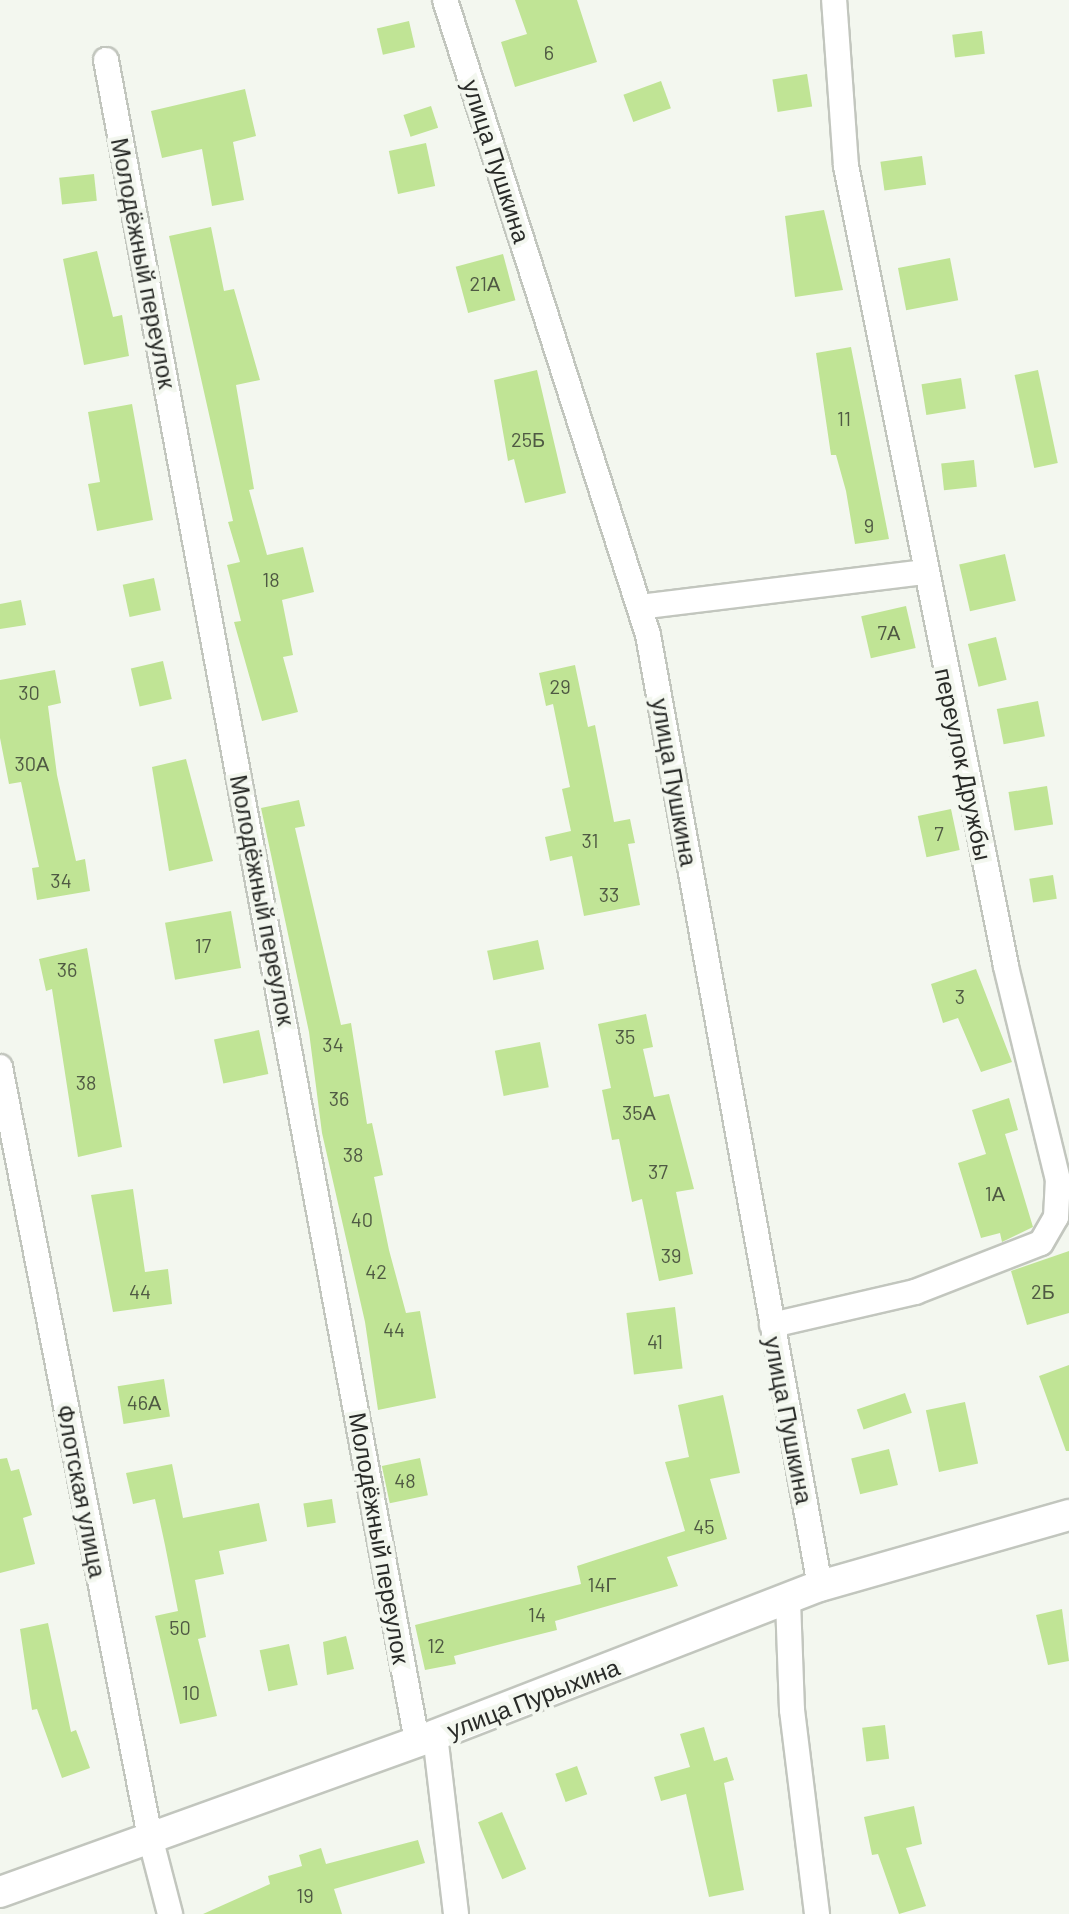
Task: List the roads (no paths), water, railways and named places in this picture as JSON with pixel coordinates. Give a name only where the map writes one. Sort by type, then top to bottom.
[{"type":"street","name":"улица Пушкина","points":[[445,0],[640,607],[820,1586]]},
{"type":"street","name":"переулок Дружбы","points":[[772,1325],[915,1292],[1041,1243],[1056,1217],[1058,1180],[1006,966],[924,572],[846,166],[834,0]]},
{"type":"street","name":"Молодёжный переулок","points":[[106,60],[426,1738],[456,1914]]},
{"type":"street","points":[[640,607],[924,572]]},
{"type":"street","name":"Флотская улица","points":[[0,1067],[150,1837],[170,1914]]},
{"type":"street","name":"улица Пурыхина","points":[[0,1892],[426,1738],[788,1601],[820,1586],[1069,1515]]},
{"type":"street","points":[[788,1601],[792,1710],[817,1914]]}]
